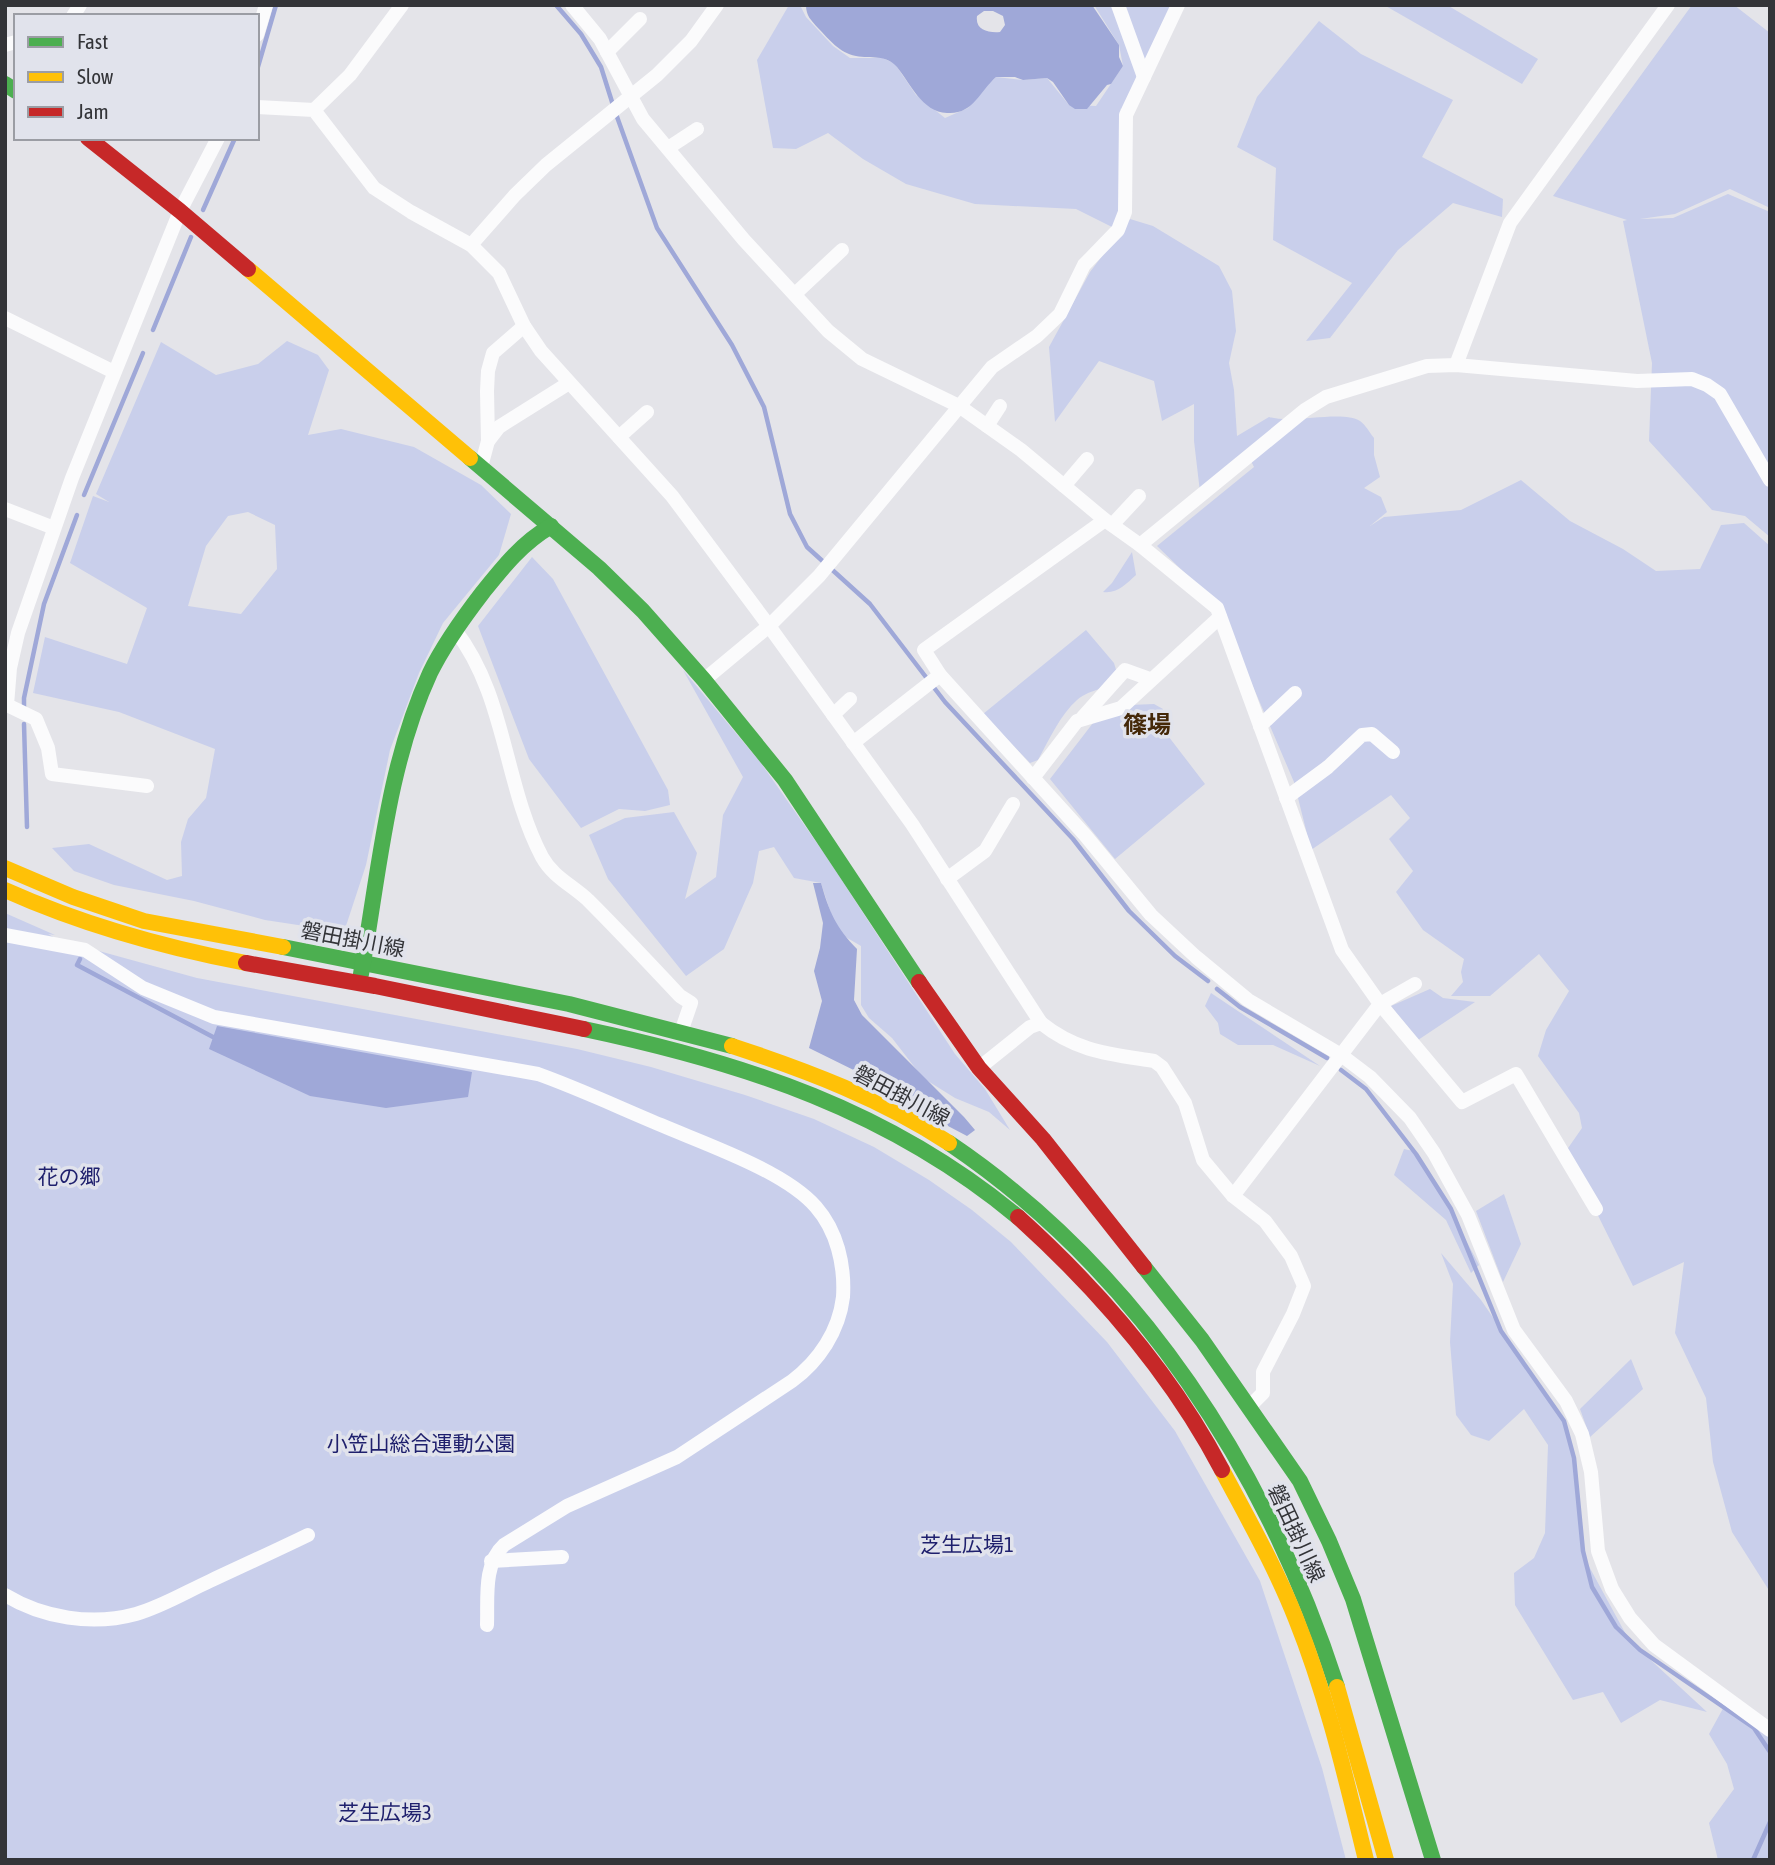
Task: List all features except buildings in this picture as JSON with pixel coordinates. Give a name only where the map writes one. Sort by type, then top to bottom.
[{"type":"main road","points":[[91,140],[180,211],[599,568],[704,680],[785,780],[941,1016],[979,1068],[1042,1139],[1138,1258],[1250,1406],[1300,1480],[1353,1599],[1433,1860]]},
{"type":"main road","points":[[360,981],[392,793],[425,685],[455,630],[503,566],[532,536],[551,526]]},
{"type":"main road","name":"磐田掛川線","points":[[5,867],[46,887],[103,909],[149,922],[364,961],[569,1004],[681,1032],[777,1062],[883,1104],[923,1127],[1029,1202],[1071,1241],[1135,1309],[1176,1361],[1239,1461],[1282,1547],[1317,1628],[1358,1755],[1386,1860]]},
{"type":"main road","name":"磐田掛川線","points":[[5,890],[92,925],[191,953],[360,981],[624,1038],[727,1064],[800,1090],[876,1122],[927,1150],[1020,1219],[1056,1250],[1131,1332],[1196,1424],[1291,1606],[1339,1754],[1366,1860]]},
{"type":"street","points":[[259,28],[266,5]]},
{"type":"street","points":[[259,107],[314,110],[350,75],[402,5]]},
{"type":"street","points":[[572,5],[600,39],[643,119],[744,240],[828,331],[862,359],[959,406],[1021,450],[1108,523],[1140,545],[1217,608],[1342,950],[1380,1004],[1462,1102],[1516,1074],[1596,1209]]},
{"type":"street","points":[[471,245],[546,165],[632,97],[691,41],[717,5]]},
{"type":"street","points":[[1118,5],[1144,77]]},
{"type":"street","points":[[704,680],[769,626],[819,576],[992,367],[1037,335],[1060,314],[1084,265],[1118,230],[1125,212],[1126,116],[1178,5]]},
{"type":"street","points":[[1456,365],[1510,223],[1668,5]]},
{"type":"street","points":[[607,52],[640,19]]},
{"type":"street","points":[[314,110],[374,188],[471,245],[499,273],[524,326],[541,351],[672,496],[769,626],[912,824],[1041,1023],[1060,1037],[1092,1051],[1154,1061],[1162,1067],[1185,1103],[1203,1160],[1233,1196],[1265,1222],[1291,1256],[1304,1286],[1263,1373],[1263,1393],[1250,1406]]},
{"type":"street","points":[[668,148],[697,129]]},
{"type":"street","points":[[147,786],[52,774],[48,748],[36,719],[8,705],[10,667],[18,633],[54,528],[114,372],[180,211],[217,140]]},
{"type":"street","points":[[795,295],[842,250]]},
{"type":"street","points":[[5,318],[114,372]]},
{"type":"street","points":[[481,467],[488,441],[487,391],[493,353],[524,326]]},
{"type":"street","points":[[1140,545],[1305,410],[1326,397],[1427,366],[1456,365],[1637,381],[1692,379],[1720,394],[1770,480]]},
{"type":"street","points":[[488,441],[499,427],[569,383]]},
{"type":"street","points":[[987,426],[1000,406]]},
{"type":"street","points":[[619,437],[648,412]]},
{"type":"street","points":[[1064,486],[1087,458]]},
{"type":"street","points":[[1139,496],[1108,523],[924,650],[940,675],[1085,835],[1151,915],[1248,1000],[1340,1055],[1370,1077],[1410,1118],[1434,1153],[1468,1215],[1514,1330],[1566,1401],[1582,1434],[1591,1472],[1598,1551],[1612,1588],[1630,1618],[1654,1645],[1770,1730]]},
{"type":"street","points":[[5,509],[54,528]]},
{"type":"street","points":[[1033,778],[1077,721],[1121,708],[1220,617]]},
{"type":"street","points":[[455,630],[471,649],[484,677],[520,806],[543,858],[555,876],[585,897],[680,996],[691,1003],[681,1032]]},
{"type":"street","points":[[1082,719],[1125,670],[1150,679]]},
{"type":"street","points":[[853,743],[940,675]]},
{"type":"street","points":[[1260,726],[1295,692]]},
{"type":"street","points":[[833,715],[850,699]]},
{"type":"street","points":[[1286,798],[1328,767],[1363,735],[1372,734],[1393,751]]},
{"type":"street","points":[[947,879],[985,851],[1013,804]]},
{"type":"street","points":[[5,935],[85,950],[143,988],[214,1017],[538,1074],[720,1149],[787,1184],[817,1207],[835,1238],[840,1254],[842,1308],[832,1336],[803,1373],[677,1457],[567,1506],[503,1545],[491,1561],[487,1625]]},
{"type":"street","points":[[1233,1196],[1380,1004],[1415,984]]},
{"type":"street","points":[[979,1068],[1030,1027],[1041,1023]]},
{"type":"street","points":[[5,1595],[28,1607],[63,1617],[115,1619],[138,1614],[308,1535]]},
{"type":"street","points":[[491,1561],[562,1557]]},
{"type":"green space","points":[[789,5],[800,5],[806,17],[833,46],[850,58],[883,58],[895,64],[916,95],[945,118],[968,108],[984,87],[996,77],[1023,80],[1047,78],[1069,105],[1096,106],[1123,66],[1119,45],[1094,5],[1175,5],[1123,113],[1120,108],[1126,125],[1118,230],[1076,209],[975,204],[906,184],[863,159],[828,133],[796,149],[773,148],[757,60]]},
{"type":"green space","points":[[1384,5],[1447,5],[1538,59],[1522,84]]},
{"type":"green space","points":[[1692,5],[1734,5],[1770,33],[1770,208],[1730,189],[1675,214],[1640,219],[1673,218],[1728,194],[1770,212],[1770,537],[1745,516],[1712,510],[1649,441],[1652,363],[1623,221],[1627,220],[1553,196]]},
{"type":"green space","points":[[1319,21],[1361,54],[1453,100],[1422,157],[1503,199],[1502,217],[1453,203],[1398,250],[1330,338],[1306,341],[1352,283],[1273,240],[1276,168],[1237,147],[1257,97]]},
{"type":"green space","points":[[1130,219],[1153,226],[1219,266],[1232,291],[1236,331],[1229,363],[1237,436],[1269,417],[1342,417],[1360,421],[1366,426],[1374,438],[1374,455],[1380,477],[1364,488],[1381,497],[1387,512],[1370,526],[1384,517],[1461,510],[1521,480],[1570,521],[1623,549],[1656,571],[1700,569],[1721,525],[1744,523],[1770,546],[1770,1592],[1732,1532],[1713,1462],[1706,1398],[1675,1333],[1684,1262],[1633,1286],[1566,1151],[1582,1128],[1579,1113],[1538,1056],[1546,1030],[1569,991],[1539,954],[1490,996],[1451,996],[1463,982],[1461,972],[1464,959],[1423,930],[1396,892],[1413,871],[1389,839],[1410,818],[1391,795],[1311,850],[1294,782],[1218,605],[1157,546],[1254,467],[1249,457],[1200,492],[1194,441],[1194,404],[1162,421],[1154,381],[1099,361],[1055,422],[1049,347],[1090,272]]},
{"type":"green space","points":[[287,341],[318,355],[329,370],[308,435],[341,429],[414,447],[481,485],[511,514],[499,555],[443,623],[419,673],[390,750],[366,865],[344,932],[265,920],[194,901],[114,885],[74,871],[52,848],[89,844],[167,880],[182,876],[181,842],[188,819],[206,798],[215,749],[119,712],[33,693],[45,637],[127,664],[147,608],[70,563],[93,496],[109,502],[96,494],[161,342],[216,375],[258,364]],"holes":[[[248,512],[275,525],[277,569],[241,614],[188,606],[206,546],[228,516]]]},
{"type":"green space","points":[[1132,552],[1136,575],[1117,590],[1103,592],[1112,583]]},
{"type":"green space","points":[[532,557],[553,579],[668,790],[670,805],[645,811],[619,809],[581,828],[529,759],[478,626]]},
{"type":"green space","points":[[1086,630],[1114,663],[1117,673],[1109,684],[1083,696],[1071,706],[1055,728],[1038,760],[1030,763],[983,714]]},
{"type":"green space","points":[[683,670],[761,763],[826,856],[955,1054],[985,1089],[1010,1130],[989,1112],[955,1098],[923,1078],[892,1038],[869,1018],[861,1005],[861,946],[837,932],[821,883],[794,878],[774,847],[759,851],[753,883],[724,949],[686,976],[608,879],[589,835],[625,818],[674,812],[697,853],[685,899],[716,877],[723,815],[743,777]]},
{"type":"green space","points":[[1154,704],[1163,709],[1162,728],[1205,784],[1115,859],[1050,779],[1106,706]]},
{"type":"green space","name":"小笠山総合運動公園","points":[[5,913],[55,935],[48,934],[59,940],[197,978],[577,1049],[651,1067],[745,1095],[814,1119],[874,1147],[972,1210],[1011,1242],[1107,1342],[1175,1431],[1260,1581],[1322,1768],[1346,1860],[5,1860]]},
{"type":"green space","points":[[1430,989],[1443,998],[1475,1002],[1418,1040],[1391,1006]]},
{"type":"green space","points":[[1211,993],[1320,1066],[1273,1045],[1238,1045],[1220,1034],[1218,1023],[1205,1006]]},
{"type":"green space","points":[[1404,1149],[1413,1151],[1443,1197],[1479,1265],[1471,1273],[1446,1220],[1394,1175]]},
{"type":"green space","points":[[1504,1194],[1521,1244],[1503,1282],[1476,1211]]},
{"type":"green space","points":[[1441,1253],[1481,1300],[1564,1421],[1574,1458],[1585,1559],[1629,1640],[1707,1712],[1660,1700],[1621,1723],[1603,1692],[1573,1700],[1515,1605],[1514,1573],[1534,1558],[1545,1533],[1548,1445],[1524,1409],[1489,1441],[1471,1435],[1456,1415],[1450,1342],[1453,1284]]},
{"type":"green space","points":[[1631,1359],[1643,1389],[1590,1437],[1580,1409]]},
{"type":"green space","points":[[1726,1703],[1770,1728],[1770,1860],[1718,1860],[1709,1823],[1734,1789],[1727,1764],[1709,1734]]},
{"type":"water","points":[[806,5],[1092,5],[1119,45],[1119,57],[1123,66],[1111,84],[1107,85],[1087,109],[1075,109],[1069,105],[1053,82],[1047,78],[1023,80],[996,77],[970,106],[956,113],[947,113],[930,108],[897,67],[888,60],[856,56],[839,49],[813,23]],"holes":[[[984,11],[993,11],[1003,16],[1005,25],[1000,32],[987,31],[978,25],[977,16]]]},
{"type":"water","points":[[813,883],[821,883],[834,919],[857,949],[854,1000],[862,1015],[964,1117],[975,1130],[967,1136],[884,1085],[809,1048],[822,1001],[814,971],[823,923]]},
{"type":"water","points":[[217,1026],[472,1072],[468,1097],[386,1108],[310,1096],[209,1049]]},
{"type":"waterway","points":[[259,63],[276,5]]},
{"type":"waterway","points":[[556,5],[581,34],[601,67],[613,105]]},
{"type":"waterway","points":[[616,114],[657,228],[732,345],[764,407],[790,514],[807,547],[870,604],[945,702],[1073,839],[1129,911],[1175,956],[1208,981]]},
{"type":"waterway","points":[[203,210],[234,140]]},
{"type":"waterway","points":[[153,330],[191,237]]},
{"type":"waterway","points":[[84,495],[143,353]]},
{"type":"waterway","points":[[24,709],[44,604],[77,515]]},
{"type":"waterway","points":[[24,724],[27,827]]},
{"type":"waterway","points":[[80,959],[77,965],[213,1037]]},
{"type":"waterway","points":[[1217,989],[1240,1007],[1327,1058]]},
{"type":"waterway","points":[[1341,1070],[1366,1089],[1416,1154],[1451,1209],[1501,1331],[1564,1421],[1574,1458],[1583,1551],[1592,1587],[1616,1627],[1640,1650],[1754,1728],[1770,1752]]},
{"type":"waterway","points":[[1753,1860],[1770,1822]]},
{"type":"traffic: fast","points":[[5,84],[14,90]]},
{"type":"traffic: fast","points":[[470,458],[599,568],[643,611],[704,680],[785,780],[919,982]]},
{"type":"traffic: fast","points":[[361,974],[394,783],[415,709],[430,673],[454,631],[498,574],[522,548],[551,526]]},
{"type":"traffic: fast","points":[[283,947],[569,1004],[732,1046]]},
{"type":"traffic: fast","points":[[584,1029],[702,1058],[813,1096],[866,1119],[918,1147],[969,1180],[1018,1217]]},
{"type":"traffic: fast","points":[[949,1143],[1018,1195],[1080,1252],[1137,1315],[1188,1382],[1234,1454],[1274,1529],[1308,1607],[1337,1687]]},
{"type":"traffic: fast","points":[[1144,1267],[1202,1340],[1300,1481],[1353,1599],[1433,1860]]},
{"type":"traffic: slow","points":[[248,269],[470,458]]},
{"type":"traffic: slow","points":[[5,868],[73,897],[144,921],[283,947]]},
{"type":"traffic: slow","points":[[5,890],[123,934],[246,963]]},
{"type":"traffic: slow","points":[[732,1046],[844,1087],[898,1113],[949,1143]]},
{"type":"traffic: slow","points":[[1222,1470],[1280,1581],[1307,1648],[1335,1738],[1366,1860]]},
{"type":"traffic: slow","points":[[1337,1687],[1386,1860]]},
{"type":"traffic: jam","points":[[91,140],[248,269]]},
{"type":"traffic: jam","points":[[246,963],[375,986],[584,1029]]},
{"type":"traffic: jam","points":[[919,982],[979,1068],[1043,1139],[1144,1267]]},
{"type":"traffic: jam","points":[[1018,1217],[1077,1274],[1131,1335],[1180,1400],[1222,1470]]},
{"type":"district","name":"篠場","points":[[1147,724]]},
{"type":"park label","name":"花の郷","points":[[69,1176]]},
{"type":"park label","name":"芝生広場1","points":[[967,1544]]},
{"type":"park label","name":"芝生広場3","points":[[385,1812]]}]
